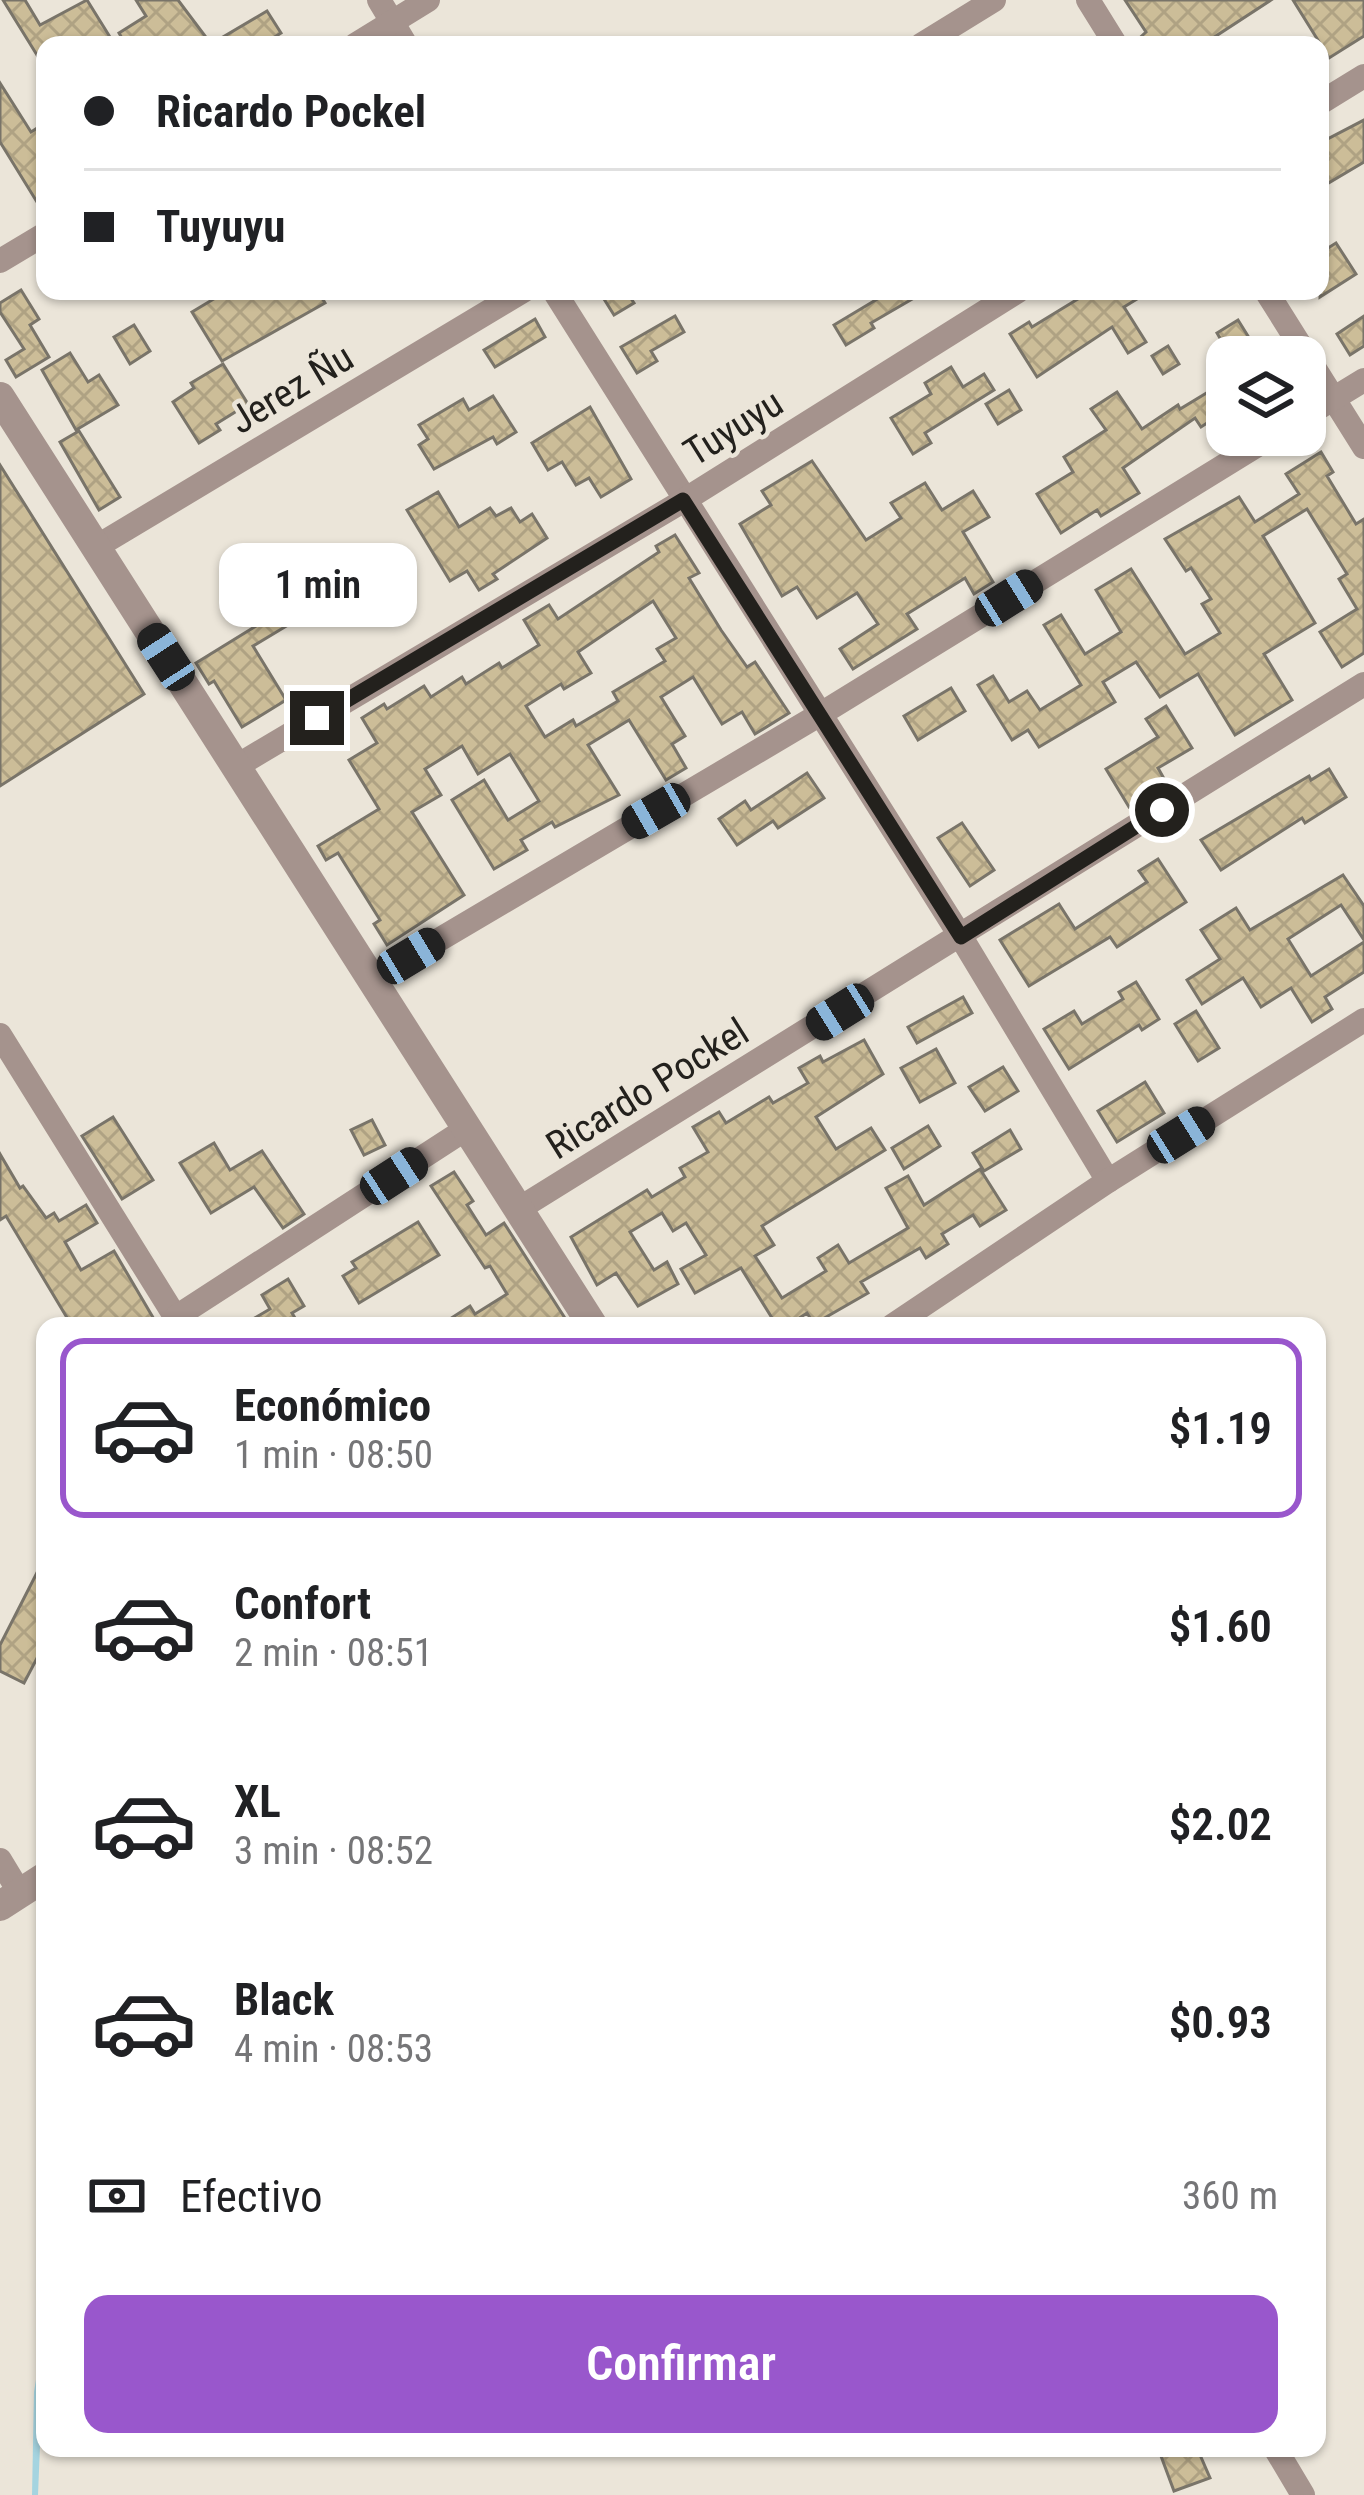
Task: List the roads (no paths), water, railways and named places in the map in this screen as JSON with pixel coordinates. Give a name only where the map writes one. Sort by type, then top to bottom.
[{"type":"street","points":[[363,36],[386,11],[428,0]]},
{"type":"street","points":[[936,36],[994,0]]},
{"type":"street","points":[[1088,0],[1110,36]]},
{"type":"street","points":[[1329,97],[1364,76]]},
{"type":"street","points":[[0,261],[36,239]]},
{"type":"street","name":"Jerez Ñu","points":[[96,548],[508,300]]},
{"type":"street","points":[[560,300],[961,937],[1108,1181]]},
{"type":"street","name":"Tuyuyu","points":[[236,767],[683,500],[1004,300]]},
{"type":"street","points":[[1272,300],[1364,447]]},
{"type":"street","points":[[1326,403],[1364,380]]},
{"type":"street","points":[[0,397],[587,1317]]},
{"type":"street","points":[[370,980],[819,715],[1240,456]]},
{"type":"street","name":"Ricardo Pockel","points":[[518,1210],[1364,684]]},
{"type":"street","points":[[905,1317],[1108,1181],[1364,1020]]},
{"type":"street","points":[[0,1035],[176,1317]]},
{"type":"street","points":[[186,1317],[466,1130]]},
{"type":"street","points":[[0,1860],[22,1892]]},
{"type":"street","points":[[1280,2457],[1303,2495]]},
{"type":"water","points":[[36,2379],[38,2495],[32,2495]]}]
